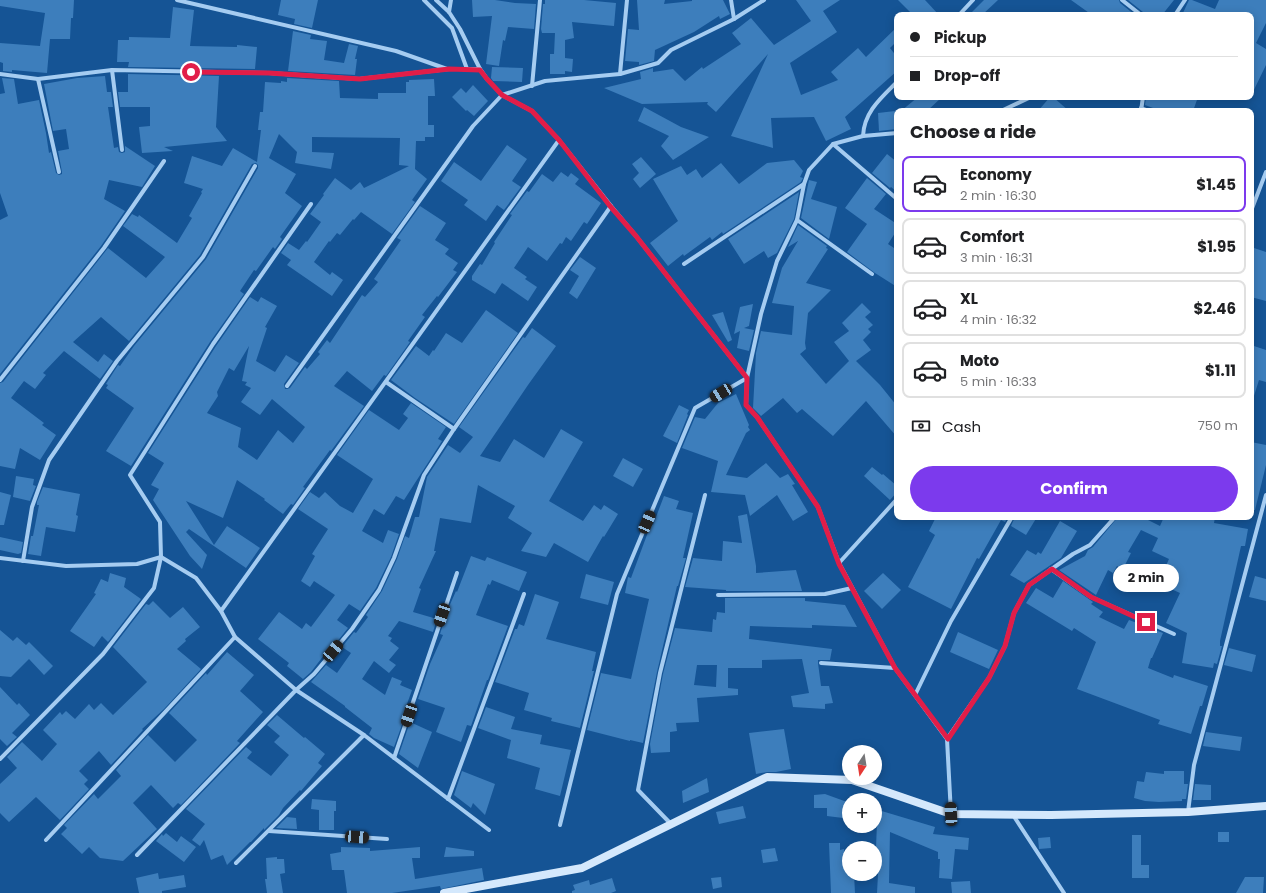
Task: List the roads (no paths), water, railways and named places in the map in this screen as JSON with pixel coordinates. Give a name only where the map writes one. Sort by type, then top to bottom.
[{"type":"street","points":[[177,0],[396,51],[449,69]]},
{"type":"street","points":[[424,0],[430,4],[452,28],[467,69]]},
{"type":"street","points":[[436,0],[449,12],[460,29],[480,70],[487,79],[502,95],[532,111],[559,140],[747,378]]},
{"type":"street","points":[[449,12],[451,0]]},
{"type":"street","points":[[532,86],[540,0]]},
{"type":"street","points":[[620,74],[627,0]]},
{"type":"street","points":[[730,0],[734,19]]},
{"type":"street","points":[[287,386],[473,126],[502,95],[545,82],[620,74],[658,63],[671,50],[734,19],[764,0]]},
{"type":"street","points":[[962,12],[973,0]]},
{"type":"street","points":[[1122,0],[1137,12]]},
{"type":"street","points":[[1177,12],[1185,0]]},
{"type":"street","points":[[0,74],[38,78],[112,70],[269,73],[360,79],[449,69],[480,70]]},
{"type":"street","points":[[112,70],[122,150]]},
{"type":"street","points":[[38,78],[59,172]]},
{"type":"street","points":[[863,136],[867,116],[876,103],[894,85]]},
{"type":"street","points":[[1007,108],[1024,100]]},
{"type":"street","points":[[894,133],[863,136],[833,144],[809,170],[804,184],[797,220],[777,261],[761,314],[747,378],[746,405],[757,417],[818,507],[839,564],[895,668],[948,739],[951,814]]},
{"type":"street","points":[[221,611],[559,140]]},
{"type":"street","points":[[833,144],[894,196]]},
{"type":"street","points":[[0,380],[104,248],[164,161]]},
{"type":"street","points":[[22,561],[32,507],[49,460],[117,361],[203,258],[255,166]]},
{"type":"street","points":[[1254,203],[1266,172]]},
{"type":"street","points":[[684,264],[804,184]]},
{"type":"street","points":[[0,758],[103,654],[154,588],[161,557],[160,522],[130,475],[213,344],[311,204]]},
{"type":"street","points":[[137,855],[296,690],[314,674],[352,629],[379,590],[394,558],[424,475],[454,429],[610,206]]},
{"type":"street","points":[[797,220],[872,274]]},
{"type":"street","points":[[560,825],[620,586],[695,408],[747,378]]},
{"type":"street","points":[[386,382],[454,429]]},
{"type":"street","points":[[671,824],[638,790],[660,673],[705,494]]},
{"type":"street","points":[[1188,812],[1194,765],[1266,495]]},
{"type":"street","points":[[839,564],[894,502]]},
{"type":"street","points":[[914,695],[951,621],[1010,520]]},
{"type":"street","points":[[948,739],[989,678],[1005,646],[1014,613],[1029,585],[1073,554],[1090,545],[1112,520]]},
{"type":"street","points":[[0,558],[66,566],[136,564],[161,557],[196,578],[221,611],[235,637],[296,690],[364,735],[489,830]]},
{"type":"street","points":[[1052,569],[1091,597],[1174,634]]},
{"type":"street","points":[[394,758],[457,573]]},
{"type":"street","points":[[718,595],[825,594],[852,588]]},
{"type":"street","points":[[448,799],[524,594]]},
{"type":"street","points":[[46,840],[235,637]]},
{"type":"street","points":[[821,663],[895,668]]},
{"type":"street","points":[[236,863],[364,735]]},
{"type":"street","points":[[444,893],[582,868],[767,777],[852,780],[951,814],[1013,816],[1188,812],[1266,806]]},
{"type":"street","points":[[1013,816],[1064,893]]},
{"type":"street","points":[[269,831],[387,839]]}]
